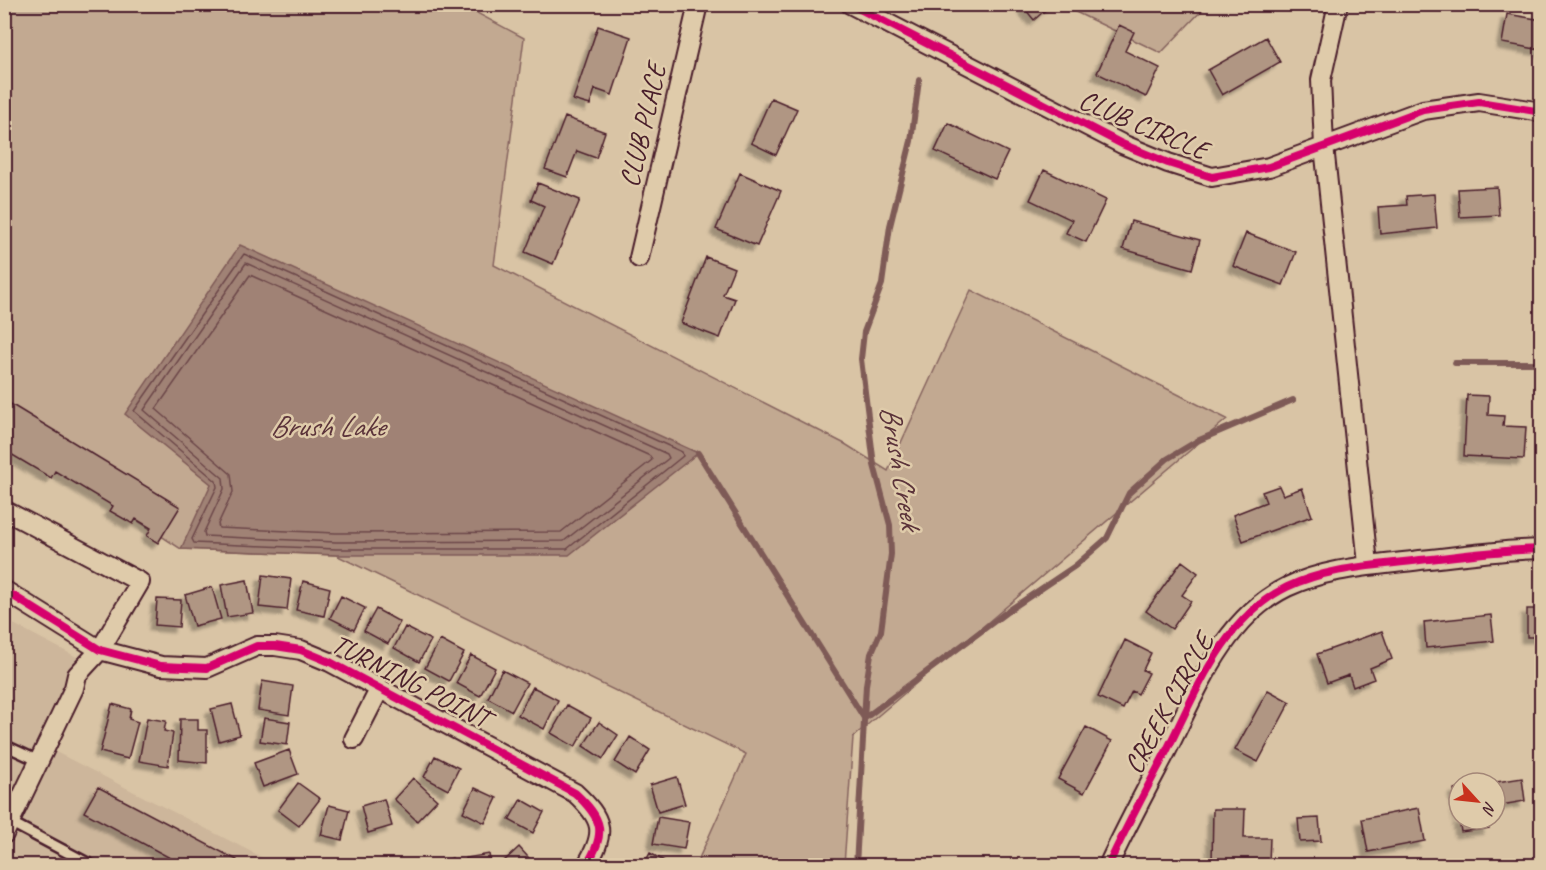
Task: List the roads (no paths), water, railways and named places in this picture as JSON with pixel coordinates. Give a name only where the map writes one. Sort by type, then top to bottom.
[{"type":"street","name":"CLUB PLACE","points":[[639,258],[698,4]]},
{"type":"street","name":"CLUB CIRCLE","points":[[850,4],[1122,144],[1168,163],[1212,177],[1269,167],[1423,110],[1479,102],[1542,112]]},
{"type":"street","points":[[1338,4],[1321,80],[1324,146],[1368,564]]},
{"type":"street","points":[[4,510],[140,582],[100,650],[77,675],[74,688],[8,821]]},
{"type":"street","name":"CREEK CIRCLE","points":[[1108,866],[1220,649],[1236,628],[1258,606],[1286,588],[1316,576],[1368,564],[1490,551],[1542,549]]},
{"type":"street","name":"TURNING POINT","points":[[4,590],[100,650],[184,669],[207,668],[257,646],[301,650],[330,662],[379,690],[441,719],[575,793],[595,812],[600,839],[586,866]]},
{"type":"street","points":[[354,739],[379,690]]},
{"type":"lane","points":[[4,745],[39,761]]},
{"type":"lane","points":[[8,821],[93,866]]},
{"type":"water","name":"Brush Lake","points":[[240,245],[698,453],[569,555],[336,555],[181,549],[211,484],[125,414]]},
{"type":"waterway","name":"Brush Creek","points":[[856,866],[866,685],[871,654],[881,631],[891,554],[890,525],[874,465],[861,359],[864,332],[882,284],[890,226],[911,141],[919,80]]},
{"type":"waterway","points":[[1455,363],[1542,363]]},
{"type":"waterway","points":[[865,718],[1008,611],[1075,566],[1107,538],[1129,493],[1167,459],[1197,441],[1293,400]]},
{"type":"waterway","points":[[698,453],[864,718]]}]
